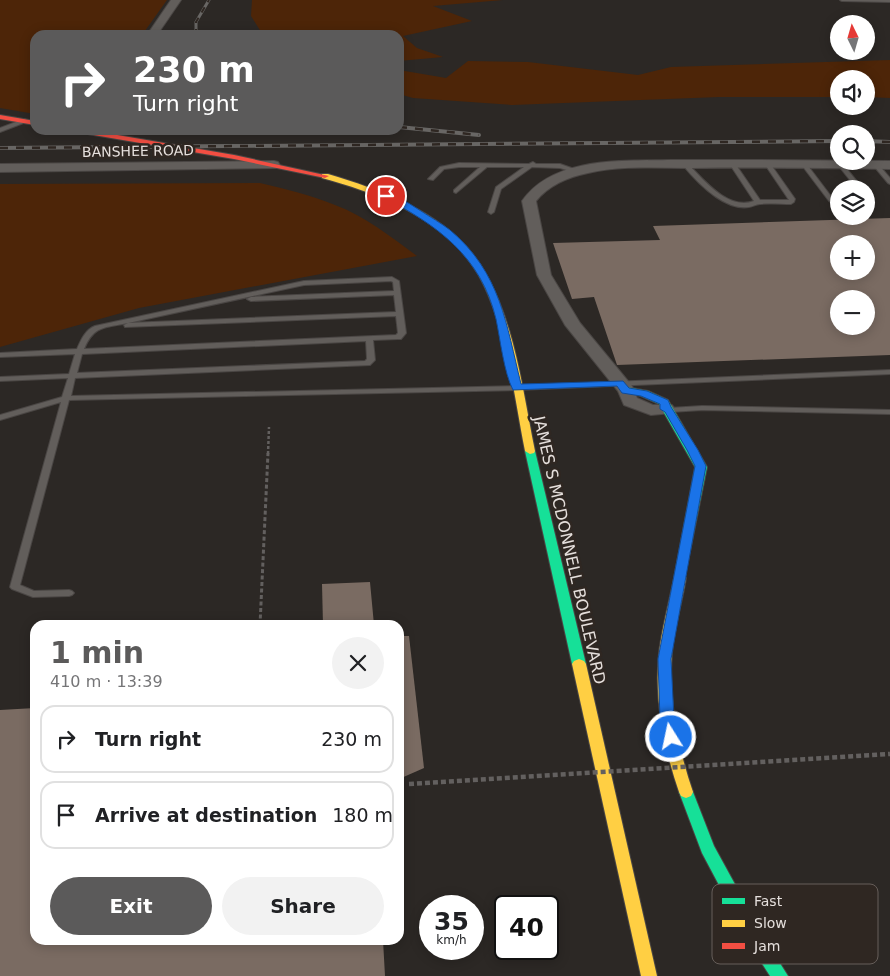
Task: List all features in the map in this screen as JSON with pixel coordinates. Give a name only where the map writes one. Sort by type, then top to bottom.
[{"type":"main road","points":[[0,117],[30,122]]},
{"type":"main road","name":"JAMES S MCDONNELL BOULEVARD","points":[[105,135],[314,172],[376,191],[412,209],[446,232],[470,256],[490,287],[500,316],[648,976]]},
{"type":"main road","points":[[166,166],[176,161],[180,155],[180,148]]},
{"type":"main road","points":[[667,410],[701,466],[665,659],[667,719],[679,774],[707,848],[726,884]]},
{"type":"main road","points":[[772,964],[780,976]]},
{"type":"street","points":[[155,30],[176,0]]},
{"type":"street","points":[[667,410],[651,410],[630,401],[622,387],[573,325],[544,275],[530,201],[539,188],[578,171],[629,165],[830,164]]},
{"type":"street","points":[[875,164],[890,165]]},
{"type":"street","name":"BANSHEE ROAD","points":[[0,168],[276,165]]},
{"type":"lane","points":[[842,0],[890,1]]},
{"type":"lane","points":[[0,130],[30,122]]},
{"type":"lane","points":[[732,163],[758,202]]},
{"type":"lane","points":[[686,164],[721,198],[743,205],[758,202],[791,202],[792,199],[767,163]]},
{"type":"lane","points":[[431,179],[442,168],[459,165],[533,164],[560,166],[578,171]]},
{"type":"lane","points":[[491,212],[498,188],[533,164]]},
{"type":"lane","points":[[803,164],[830,199]]},
{"type":"lane","points":[[875,164],[890,182]]},
{"type":"lane","points":[[456,191],[486,165]]},
{"type":"lane","points":[[845,170],[853,180]]},
{"type":"lane","points":[[0,355],[80,352],[398,336],[402,333],[396,281],[392,279],[304,283],[91,330],[84,339],[80,352],[73,376],[66,398],[15,587],[33,594],[69,593]]},
{"type":"lane","points":[[225,300],[398,293]]},
{"type":"lane","points":[[103,326],[400,314]]},
{"type":"lane","points":[[0,379],[367,363],[371,360],[369,338]]},
{"type":"lane","points":[[0,418],[66,398],[622,387],[890,372]]},
{"type":"lane","points":[[667,410],[702,408],[890,412]]},
{"type":"path","points":[[260,620],[270,427]]},
{"type":"path","points":[[409,784],[890,754]]},
{"type":"shaded area","points":[[0,0],[167,0],[146,30],[30,30],[30,113],[0,108]]},
{"type":"shaded area","points":[[252,0],[503,0],[433,6],[472,21],[404,36],[404,30],[260,30],[251,16]]},
{"type":"shaded area","points":[[404,37],[417,48],[443,57],[404,61]]},
{"type":"shaded area","points":[[890,60],[890,98],[875,97],[875,70],[830,70],[830,97],[719,97],[512,105],[413,98],[404,95],[404,71],[446,78],[468,61],[528,62],[638,75],[671,67]]},
{"type":"shaded area","points":[[260,183],[326,201],[357,215],[417,256],[139,308],[0,347],[0,184]]},
{"type":"building","points":[[890,218],[890,355],[617,365],[594,297],[572,299],[553,243],[660,240],[653,226],[830,220],[830,225],[875,225],[875,219]]},
{"type":"building","points":[[370,582],[374,620],[323,620],[322,584]]},
{"type":"building","points":[[404,636],[409,636],[424,768],[404,777]]},
{"type":"building","points":[[30,708],[30,945],[383,945],[385,976],[0,976],[0,710]]},
{"type":"railway","points":[[196,30],[196,22],[209,0]]},
{"type":"railway","points":[[404,128],[479,135]]},
{"type":"railway","points":[[0,148],[830,141]]},
{"type":"railway","points":[[875,141],[890,142]]},
{"type":"traffic: fast","points":[[626,390],[644,393],[664,402],[666,409],[669,410],[701,467],[680,578]]},
{"type":"traffic: fast","points":[[530,451],[579,664]]},
{"type":"traffic: fast","points":[[686,792],[707,848],[726,884]]},
{"type":"traffic: fast","points":[[772,964],[780,976]]},
{"type":"traffic: slow","points":[[325,176],[386,196],[423,216],[441,228],[457,243],[478,268],[493,298],[507,341],[530,451]]},
{"type":"traffic: slow","points":[[680,578],[667,641],[665,678],[672,744],[686,792]]},
{"type":"traffic: slow","points":[[579,664],[649,976]]},
{"type":"traffic: jam","points":[[0,117],[30,122]]},
{"type":"traffic: jam","points":[[105,135],[234,157],[325,176]]},
{"type":"route","points":[[386,196],[412,209],[446,232],[470,256],[482,272],[496,301],[517,388],[619,383],[626,390],[644,393],[664,402],[666,409],[669,410],[693,450],[701,466],[665,659],[667,719],[671,737]]}]
